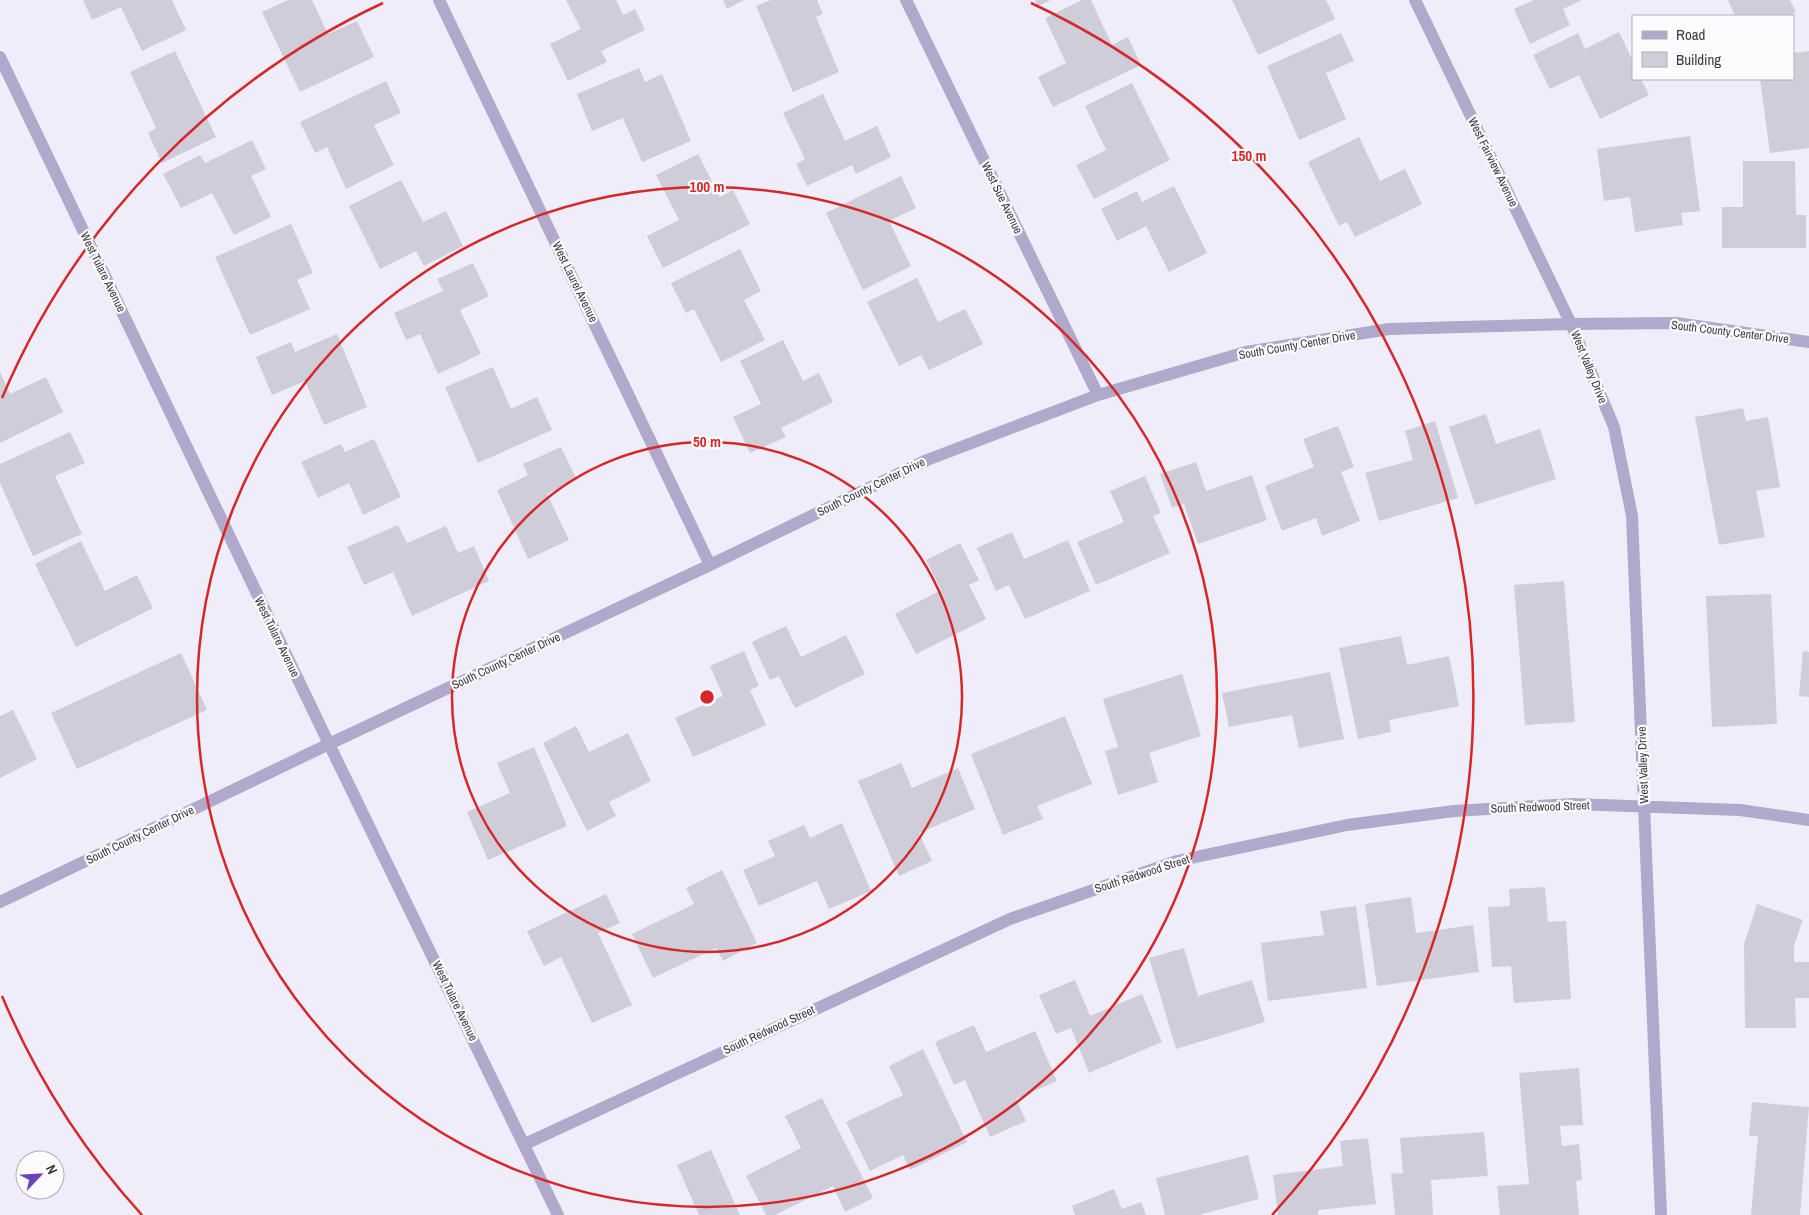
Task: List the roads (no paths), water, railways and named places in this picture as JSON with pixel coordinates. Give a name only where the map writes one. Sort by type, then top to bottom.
[{"type":"street","name":"West Laurel Avenue","points":[[439,0],[710,565]]},
{"type":"street","name":"West Sue Avenue","points":[[906,0],[1098,395]]},
{"type":"street","name":"West Fairview Avenue","points":[[1415,0],[1571,324]]},
{"type":"street","name":"West Tulare Avenue","points":[[0,57],[329,744],[558,1215]]},
{"type":"street","name":"South County Center Drive","points":[[0,902],[927,460],[1098,395],[1246,352],[1389,329],[1676,323],[1809,342]]},
{"type":"street","name":"West Valley Drive","points":[[1571,324],[1614,427],[1632,516],[1661,1215]]},
{"type":"street","name":"South Redwood Street","points":[[525,1144],[1010,919],[1176,861],[1347,825],[1454,811],[1573,804],[1740,810],[1809,820]]}]
